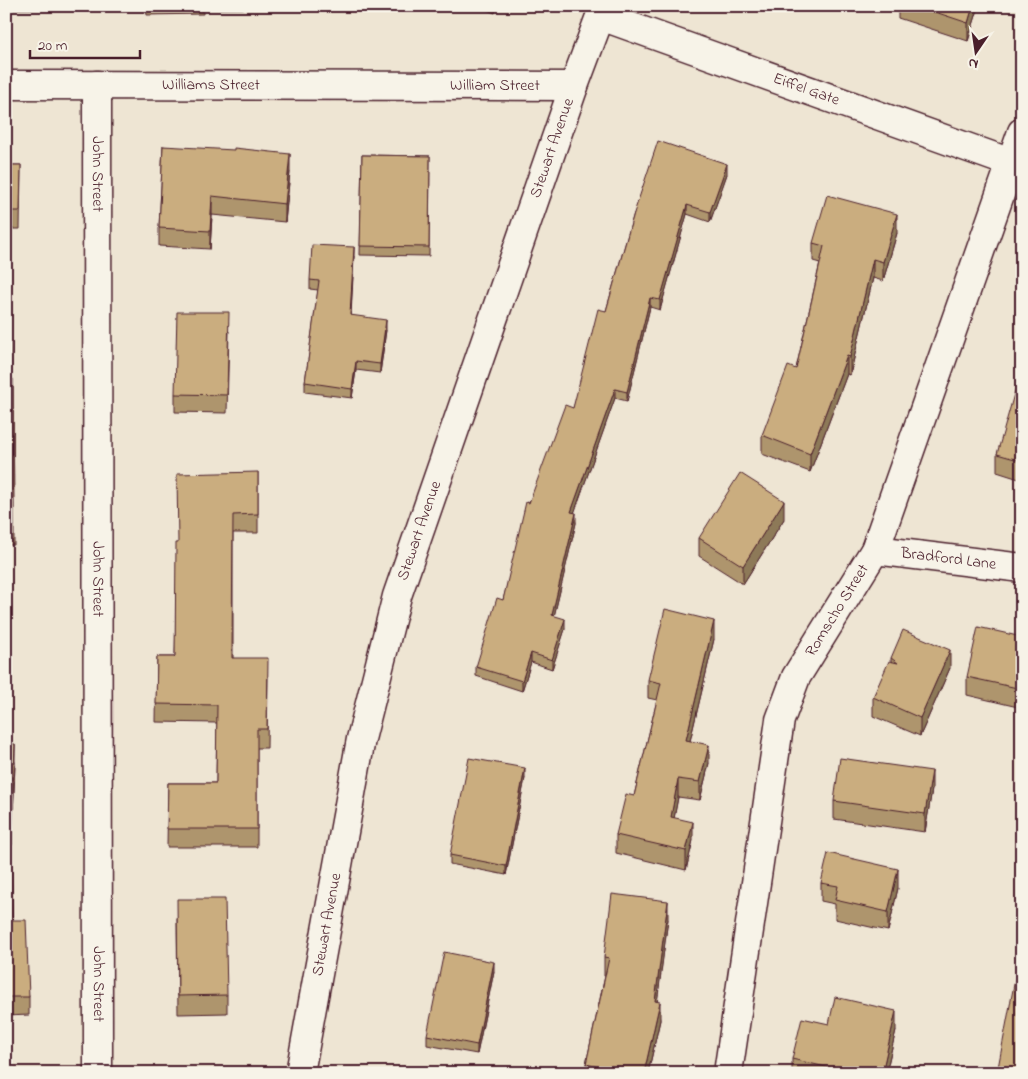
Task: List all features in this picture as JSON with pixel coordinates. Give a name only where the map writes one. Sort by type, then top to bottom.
[{"type":"street","name":"Stewart Avenue","points":[[300,1073],[361,739],[397,596],[574,86],[602,11]]},
{"type":"street","name":"Eiffel Gate","points":[[602,11],[1011,163]]},
{"type":"street","name":"Williams Street","points":[[6,85],[415,86]]},
{"type":"street","name":"John Street","points":[[97,85],[98,1073]]},
{"type":"street","name":"William Street","points":[[415,86],[574,86]]},
{"type":"street","name":"Romscho Street","points":[[728,1073],[780,720],[796,677],[875,550],[1022,132]]},
{"type":"street","name":"Bradford Lane","points":[[875,550],[1022,568]]},
{"type":"building","points":[[917,6],[973,6],[968,23]]},
{"type":"building","points":[[658,141],[727,164],[710,212],[687,205],[660,300],[650,298],[627,392],[615,389],[571,512],[576,513],[552,615],[565,619],[552,660],[531,653],[522,681],[476,667],[497,598],[503,600],[526,502],[529,503],[565,405],[573,408],[598,309],[606,311],[634,213]]},
{"type":"building","points":[[163,146],[234,150],[234,148],[290,154],[285,204],[212,196],[210,231],[159,228]]},
{"type":"building","points":[[362,155],[430,156],[429,247],[360,246]]},
{"type":"building","points":[[6,165],[21,165],[20,211],[6,211]]},
{"type":"building","points":[[827,195],[897,214],[883,262],[873,259],[850,357],[847,356],[810,454],[762,435],[788,366],[796,369],[824,246],[813,243]]},
{"type":"building","points":[[312,245],[354,247],[350,315],[386,320],[380,364],[356,361],[352,389],[305,382],[319,281],[310,280]]},
{"type":"building","points":[[6,292],[9,292],[11,379],[13,379],[14,527],[6,526]]},
{"type":"building","points":[[177,312],[229,312],[227,395],[175,394]]},
{"type":"building","points":[[1016,387],[1022,388],[1022,461],[997,454]]},
{"type":"building","points":[[258,472],[258,514],[233,515],[232,658],[268,658],[267,729],[257,729],[257,829],[167,829],[168,783],[216,783],[217,705],[156,704],[157,657],[175,657],[176,543],[178,543],[177,474]]},
{"type":"building","points":[[740,473],[784,501],[743,566],[699,538]]},
{"type":"building","points":[[665,609],[714,621],[686,740],[709,745],[700,782],[678,779],[671,817],[693,822],[686,851],[616,835],[626,794],[634,796],[661,683],[648,680]]},
{"type":"building","points":[[978,627],[1022,637],[1022,689],[967,677]]},
{"type":"building","points":[[903,630],[950,650],[920,718],[873,697],[889,661],[898,663],[891,658]]},
{"type":"building","points":[[6,744],[15,744],[11,826],[12,920],[26,920],[29,997],[6,997]]},
{"type":"building","points":[[469,758],[525,768],[506,866],[450,855]]},
{"type":"building","points":[[840,758],[932,771],[925,814],[834,801]]},
{"type":"building","points":[[828,853],[898,869],[888,912],[835,900],[838,886],[821,883]]},
{"type":"building","points":[[612,894],[668,901],[655,1001],[660,1002],[644,1073],[623,1073],[586,1064],[609,958],[604,957]]},
{"type":"building","points":[[177,899],[225,899],[227,995],[178,996]]},
{"type":"building","points":[[444,952],[494,962],[477,1045],[427,1035]]},
{"type":"building","points":[[1020,953],[1022,953],[1022,1073],[997,1073]]},
{"type":"building","points":[[835,997],[896,1011],[882,1073],[851,1073],[792,1059],[802,1018],[829,1024]]}]
